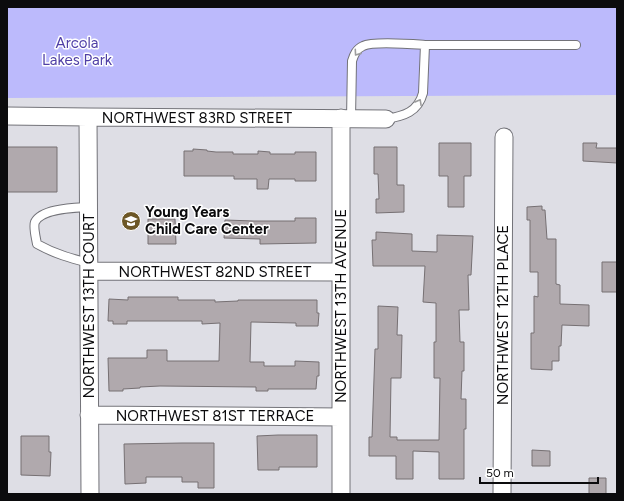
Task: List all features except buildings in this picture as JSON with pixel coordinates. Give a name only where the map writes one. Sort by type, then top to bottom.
[{"type":"street","name":"NORTHWEST 83RD STREET","points":[[7,116],[386,119]]},
{"type":"street","name":"NORTHWEST 13TH COURT","points":[[88,117],[90,494]]},
{"type":"street","name":"NORTHWEST 13TH AVENUE","points":[[341,494],[341,272],[346,118]]},
{"type":"street","name":"NORTHWEST 12TH PLACE","points":[[502,494],[504,137]]},
{"type":"street","name":"NORTHWEST 82ND STREET","points":[[89,267],[341,272]]},
{"type":"street","name":"NORTHWEST 81ST TERRACE","points":[[89,415],[341,416]]},
{"type":"lane","points":[[346,118],[352,61],[354,55],[363,46],[372,44],[576,45]]},
{"type":"lane","points":[[386,119],[407,114],[416,108],[421,100],[424,84],[425,45]]},
{"type":"lane","points":[[89,207],[57,210],[41,216],[35,222],[37,244],[89,267]]},
{"type":"green space","name":"Arcola Lakes Park","points":[[7,7],[617,7],[617,95],[7,98]]},
{"type":"place","name":"Young Years Child Care Center","points":[[131,221]]}]
